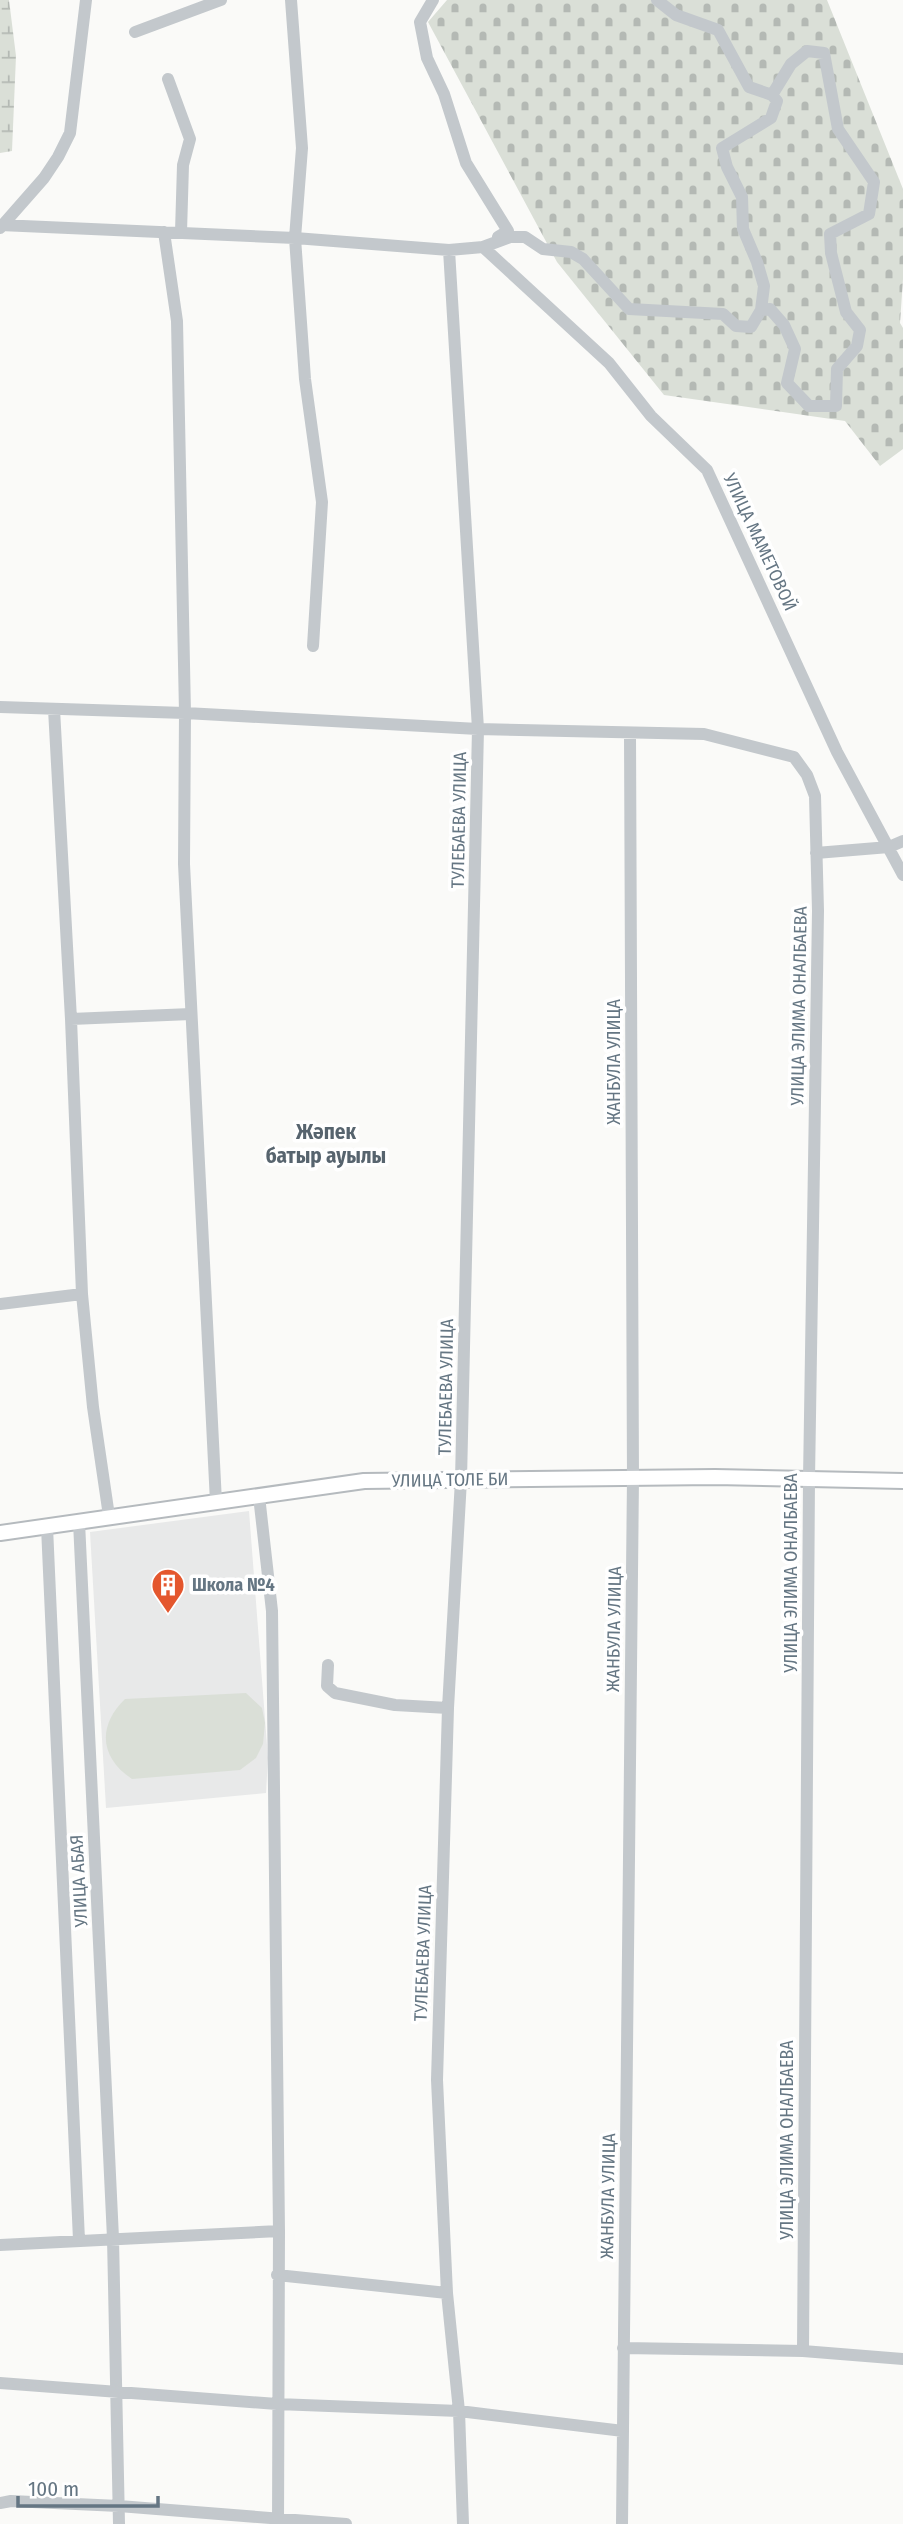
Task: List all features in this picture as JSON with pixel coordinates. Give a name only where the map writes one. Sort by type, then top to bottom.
[{"type":"main road","name":"УЛИЦА ТОЛЕ БИ","points":[[0,1534],[109,1516],[364,1481],[634,1478],[903,1481]]},
{"type":"street","points":[[1,227],[44,178],[70,133],[86,0]]},
{"type":"street","points":[[135,32],[221,0]]},
{"type":"street","points":[[291,0],[303,148],[295,238],[305,379],[322,502],[313,646]]},
{"type":"street","points":[[433,0],[420,22],[427,58],[444,94],[466,163],[508,231],[483,247]]},
{"type":"street","points":[[1,227],[181,232],[449,250],[483,247],[510,237],[525,237],[543,249],[571,253],[583,259],[629,309],[723,314],[736,326],[751,327],[761,310],[764,286],[743,229],[742,197],[727,167],[722,148],[771,118],[777,101],[772,96],[749,87],[719,30],[676,15],[657,0]]},
{"type":"street","points":[[761,310],[770,309],[784,325],[794,349],[787,383],[809,407],[836,406],[837,369],[857,346],[860,330],[846,312],[831,253],[830,234],[869,214],[874,182],[838,129],[824,54],[807,51],[791,64],[772,96]]},
{"type":"street","points":[[168,79],[190,139],[183,165],[181,232]]},
{"type":"street","points":[[164,232],[177,321],[185,713],[184,864],[216,1502]]},
{"type":"street","name":"УЛИЦА МАМЕТОВОЙ","points":[[483,247],[609,363],[651,416],[707,470],[836,752],[903,875]]},
{"type":"street","name":"ТУЛЕБАЕВА УЛИЦА","points":[[449,250],[478,729],[461,1480],[448,1708],[437,2080],[447,2293],[459,2410],[463,2524]]},
{"type":"street","points":[[0,707],[185,713],[478,729],[631,733]]},
{"type":"street","points":[[54,709],[71,1019],[82,1294],[93,1407],[109,1516]]},
{"type":"street","name":"УЛИЦА ЭЛИМА ОНАЛБАЕВА","points":[[631,733],[704,734],[794,757],[807,775],[814,796],[818,911],[803,2351]]},
{"type":"street","name":"ЖАНБУЛА УЛИЦА","points":[[622,2524],[634,1478],[631,733]]},
{"type":"street","points":[[816,853],[889,847],[903,841]]},
{"type":"street","points":[[71,1019],[191,1014]]},
{"type":"street","points":[[0,1304],[82,1294]]},
{"type":"street","points":[[259,1496],[272,1611],[279,2231],[278,2522]]},
{"type":"street","name":"УЛИЦА АБАЯ","points":[[79,1522],[113,2238],[119,2524]]},
{"type":"street","name":"УЛИЦА АБАЯ","points":[[47,1527],[79,2240]]},
{"type":"street","points":[[328,1665],[327,1686],[335,1693],[395,1705],[448,1708]]},
{"type":"street","points":[[0,2245],[279,2231]]},
{"type":"street","points":[[277,2275],[447,2293]]},
{"type":"street","points":[[623,2348],[803,2351],[903,2359]]},
{"type":"street","points":[[0,2384],[277,2404],[459,2410],[623,2431]]},
{"type":"street","points":[[0,2503],[11,2501],[119,2506],[278,2522],[346,2524]]},
{"type":"shaded area","points":[[249,1511],[268,1758],[266,1793],[106,1808],[90,1532]]},
{"type":"green space","points":[[0,0],[9,0],[16,56],[12,151],[0,153]]},
{"type":"green space","points":[[447,0],[827,0],[903,189],[900,323],[903,328],[903,449],[880,466],[845,421],[664,395],[557,262],[428,22]]},
{"type":"green space","points":[[246,1693],[262,1708],[265,1723],[263,1744],[256,1758],[240,1770],[132,1779],[121,1771],[108,1752],[106,1731],[116,1709],[125,1699]]},
{"type":"place","name":"Школа №4","points":[[168,1615]]},
{"type":"district","name":"Жәпек батыр ауылы","points":[[326,1144]]}]
